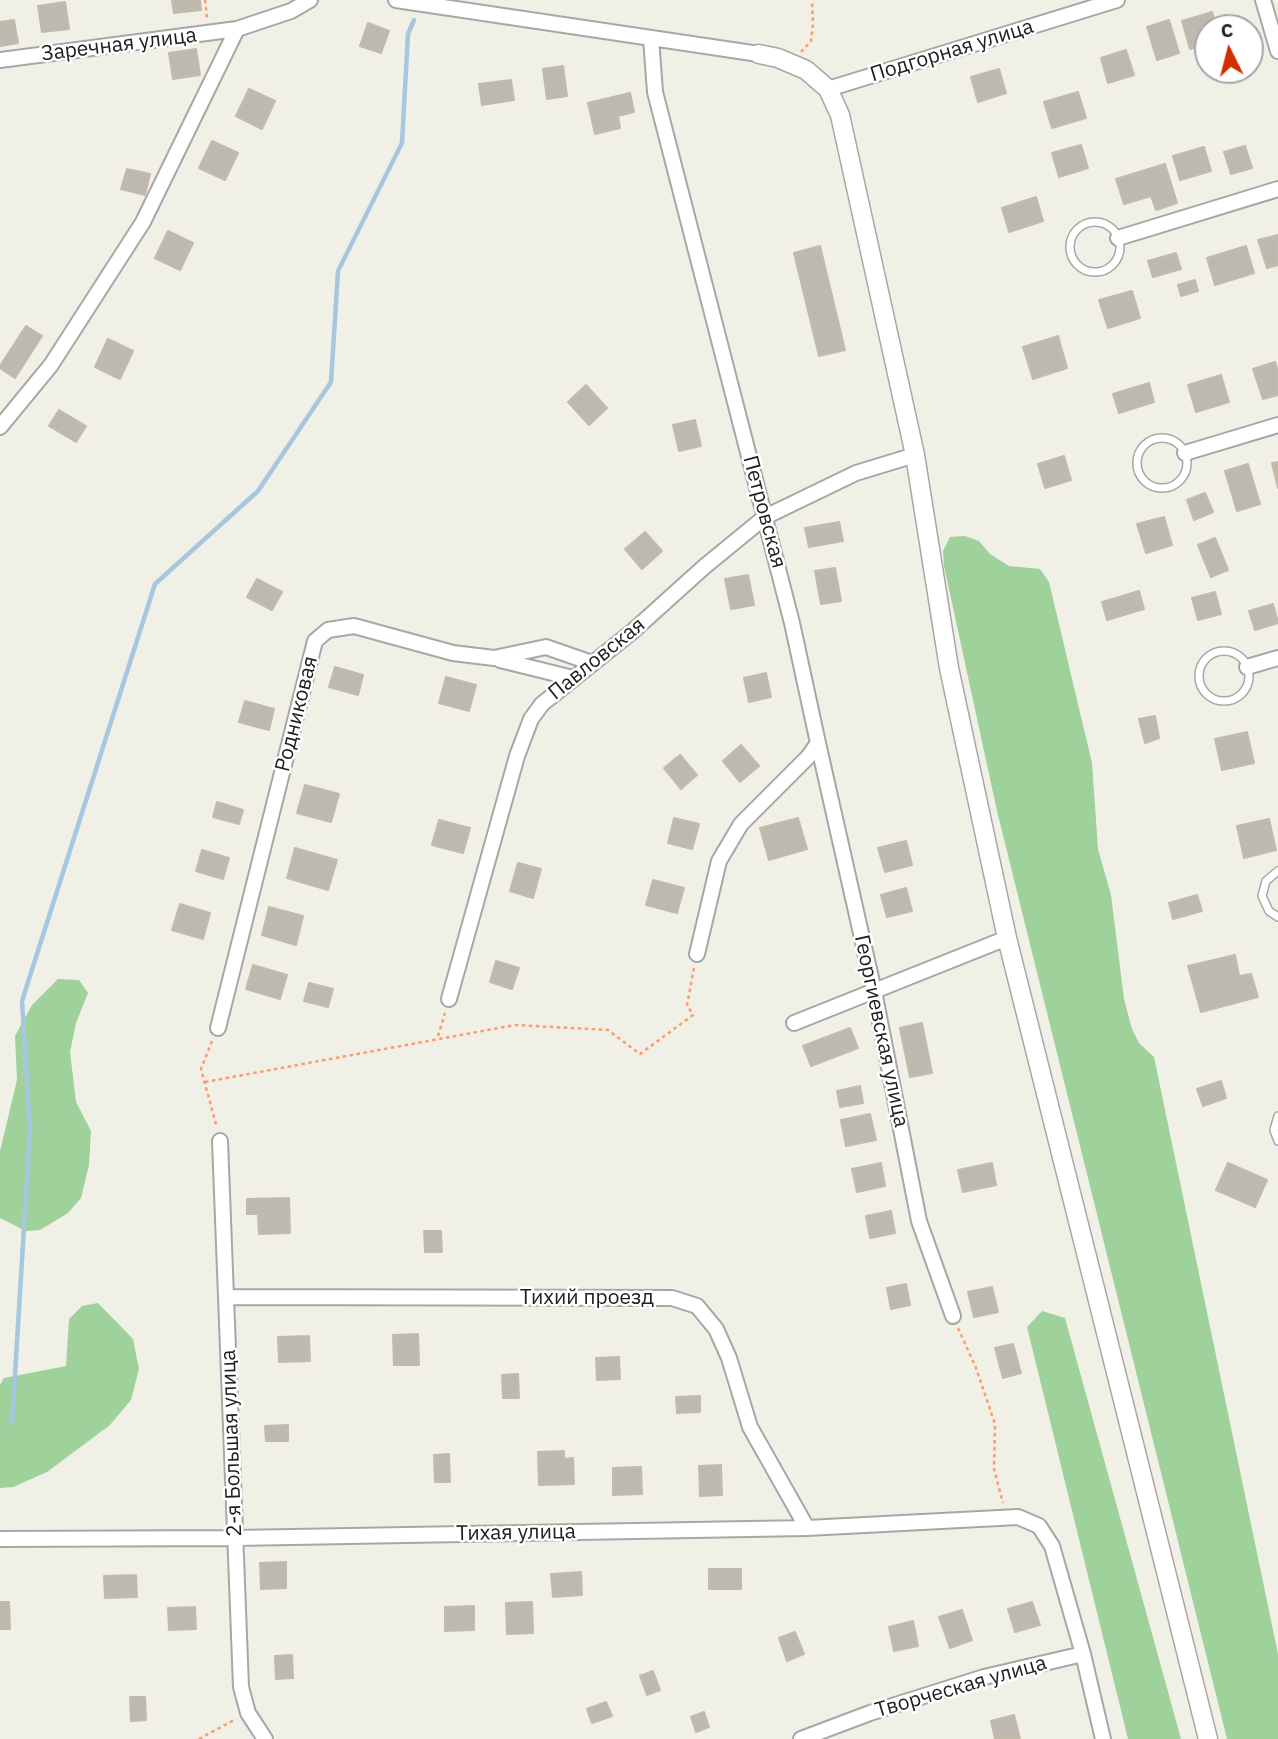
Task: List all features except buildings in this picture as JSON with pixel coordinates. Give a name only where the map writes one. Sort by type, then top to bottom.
[{"type":"street","name":"Заречная улица","points":[[0,60],[237,29],[291,11],[310,0]]},
{"type":"street","points":[[396,0],[759,54],[806,70],[828,89],[840,115],[915,455],[949,668],[1007,938],[1208,1739]]},
{"type":"street","name":"Подгорная улица","points":[[828,89],[1088,4],[1117,0]]},
{"type":"street","points":[[1263,0],[1278,51]]},
{"type":"street","points":[[0,427],[51,365],[144,222],[237,29]]},
{"type":"street","name":"Петровская","points":[[651,38],[655,92],[792,623],[818,743]]},
{"type":"street","points":[[1118,238],[1278,189]]},
{"type":"street","points":[[1185,453],[1278,425]]},
{"type":"street","name":"Павловская","points":[[449,999],[517,756],[531,719],[542,704],[634,631],[704,567],[765,517],[856,473],[915,455]]},
{"type":"street","name":"Родниковая","points":[[218,1028],[315,641],[328,630],[354,626],[453,653],[494,658],[546,647],[592,663]]},
{"type":"street","points":[[494,658],[573,678]]},
{"type":"street","points":[[1247,667],[1278,658]]},
{"type":"street","points":[[697,954],[719,861],[741,824],[808,757],[818,743]]},
{"type":"street","name":"Георгиевская улица","points":[[818,743],[874,991],[919,1221],[953,1316]]},
{"type":"street","points":[[794,1023],[1007,938]]},
{"type":"street","name":"2-я Большая улица","points":[[220,1141],[241,1688],[248,1713],[265,1739]]},
{"type":"street","name":"Тихий проезд","points":[[226,1297],[672,1298],[697,1306],[716,1329],[729,1358],[750,1427],[807,1528]]},
{"type":"street","name":"Тихая улица","points":[[0,1539],[235,1538],[807,1528],[1018,1517],[1030,1521],[1046,1534],[1052,1546],[1083,1654]]},
{"type":"street","points":[[1083,1654],[1103,1739]]},
{"type":"street","name":"Творческая улица","points":[[801,1739],[870,1713],[984,1677],[1083,1654]]},
{"type":"lane","points":[[1101,223],[1114,231],[1118,238],[1119,255],[1108,269],[1100,272],[1083,270],[1071,257],[1073,234],[1085,224],[1101,223]]},
{"type":"lane","points":[[1160,438],[1175,441],[1185,453],[1186,471],[1182,478],[1167,487],[1150,485],[1138,472],[1137,457],[1145,443],[1152,440],[1160,438]]},
{"type":"lane","points":[[1228,651],[1243,659],[1247,667],[1249,674],[1246,689],[1234,699],[1226,701],[1211,698],[1201,685],[1200,668],[1211,655],[1228,651]]},
{"type":"lane","points":[[1278,871],[1266,881],[1262,896],[1269,911],[1278,917]]},
{"type":"lane","points":[[1278,1116],[1274,1130],[1278,1141]]},
{"type":"path","points":[[790,63],[811,41],[812,0]]},
{"type":"path","points":[[205,1082],[516,1025],[608,1030],[640,1055],[693,1015],[687,1005],[697,954]]},
{"type":"path","points":[[438,1038],[449,999]]},
{"type":"path","points":[[218,1028],[201,1069],[220,1141]]},
{"type":"path","points":[[953,1316],[976,1368],[995,1424],[994,1469],[1006,1517]]},
{"type":"path","points":[[199,1739],[248,1713]]},
{"type":"green space","points":[[965,536],[979,541],[990,554],[1009,566],[1040,569],[1049,582],[1092,763],[1098,849],[1111,895],[1124,999],[1132,1029],[1139,1043],[1154,1057],[1278,1654],[1278,1739],[1227,1739],[997,811],[944,566],[943,551],[950,537]]},
{"type":"green space","points":[[58,979],[79,980],[88,993],[76,1023],[70,1052],[76,1102],[91,1131],[89,1165],[81,1198],[68,1213],[40,1230],[26,1231],[0,1218],[0,1151],[17,1080],[15,1036],[32,1005]]},
{"type":"green space","points":[[98,1303],[133,1339],[139,1369],[131,1400],[110,1425],[47,1472],[13,1487],[0,1488],[0,1385],[4,1378],[66,1366],[69,1319],[82,1306]]},
{"type":"green space","points":[[1042,1311],[1065,1318],[1181,1739],[1128,1739],[1027,1327]]},
{"type":"waterway","points":[[12,1423],[30,1129],[22,1001],[155,584],[258,491],[331,382],[338,271],[402,143],[408,34],[414,20]]}]
